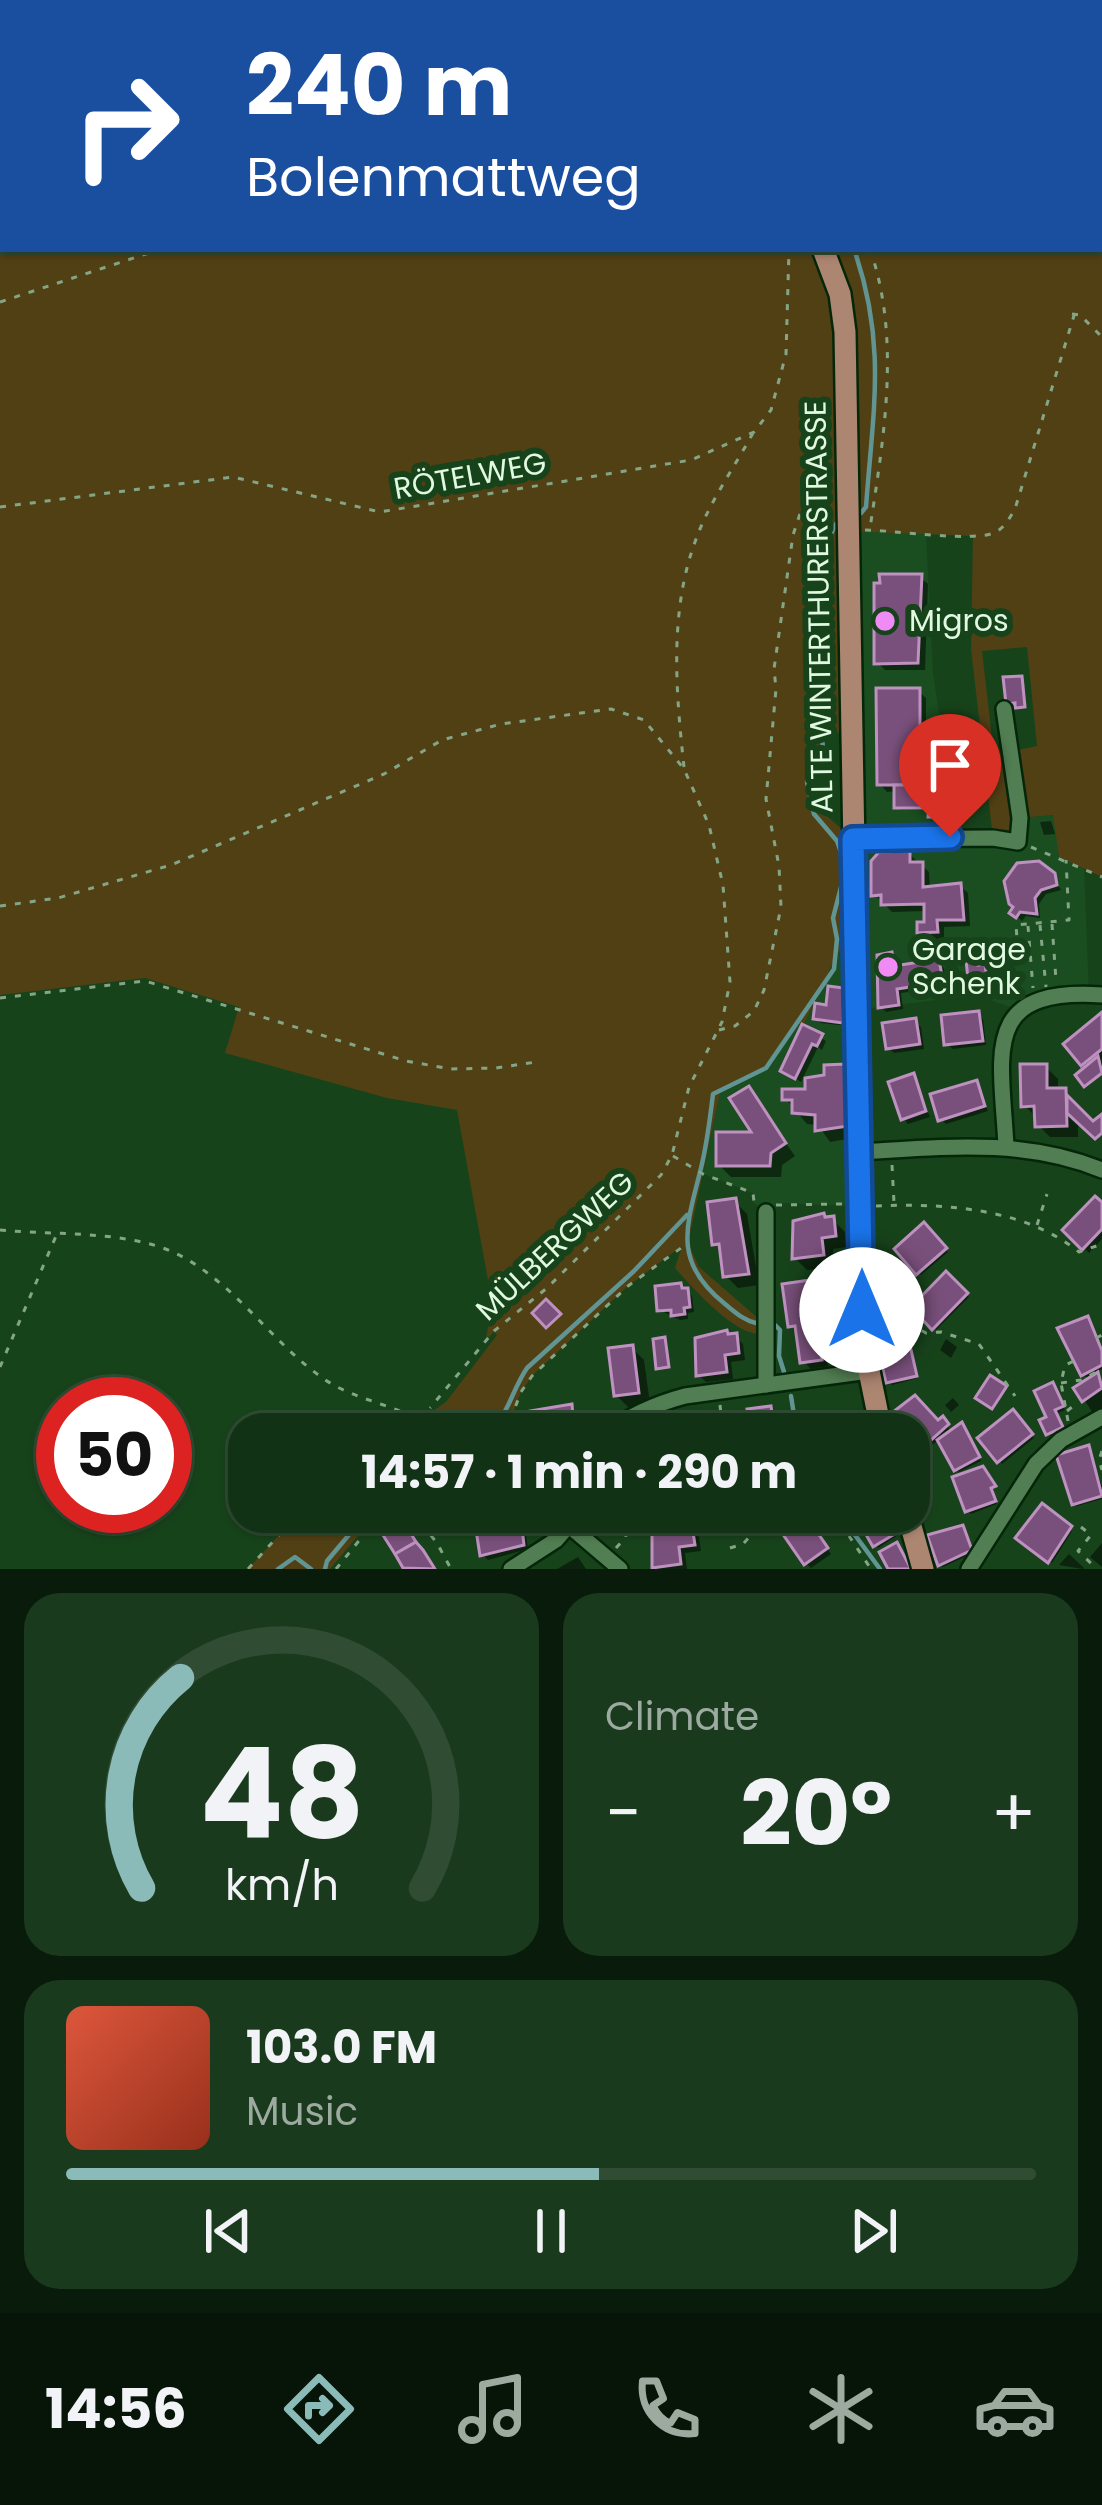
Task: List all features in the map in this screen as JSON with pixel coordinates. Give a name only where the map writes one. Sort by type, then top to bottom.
[{"type":"main road","name":"ALTE WINTERTHURERSTRASSE","points":[[824,252],[840,294],[845,352],[862,1310],[878,1413]]},
{"type":"main road","points":[[913,1533],[923,1569]]},
{"type":"street","points":[[853,839],[950,837],[1018,842],[1020,818],[1004,709]]},
{"type":"street","points":[[1006,1146],[1004,1044],[1008,1025],[1041,998],[1102,995]]},
{"type":"street","points":[[862,1153],[1006,1146],[1064,1156],[1102,1170]]},
{"type":"street","points":[[766,1212],[766,1384]]},
{"type":"street","points":[[636,1413],[657,1403],[718,1391],[869,1371]]},
{"type":"street","points":[[969,1569],[1036,1464],[1102,1417]]},
{"type":"street","points":[[512,1569],[562,1533]]},
{"type":"street","points":[[577,1533],[614,1564]]},
{"type":"path","points":[[0,302],[152,252]]},
{"type":"path","points":[[684,769],[675,682],[680,613],[695,542],[754,431],[771,410],[785,354],[789,252]]},
{"type":"path","points":[[870,530],[887,370],[882,285],[871,252]]},
{"type":"path","points":[[846,531],[974,536],[994,533],[1006,524],[1015,509],[1074,312],[1102,338]]},
{"type":"path","name":"RÖTELWEG","points":[[0,506],[232,477],[380,512],[691,460],[754,431]]},
{"type":"path","points":[[717,1031],[734,1026],[754,1010],[772,958],[783,891],[766,799],[774,670],[793,535],[819,456],[838,453]]},
{"type":"path","points":[[0,906],[58,898],[171,866],[385,774],[442,740],[501,724],[610,709],[644,720],[684,769],[709,824],[723,885],[730,982],[717,1031]]},
{"type":"path","points":[[1018,842],[1102,878]]},
{"type":"path","points":[[1041,998],[1021,996],[1016,925],[1069,920],[1066,860]]},
{"type":"path","points":[[1041,998],[1052,922]]},
{"type":"path","points":[[1040,923],[1041,998]]},
{"type":"path","points":[[1028,924],[1041,998]]},
{"type":"path","points":[[0,998],[145,981],[406,1061],[451,1069],[536,1061]]},
{"type":"path","name":"MÜLBERGWEG","points":[[425,1413],[486,1340],[548,1288],[661,1175],[689,1088],[717,1031]]},
{"type":"path","points":[[671,1155],[703,1174],[753,1193],[753,1202],[766,1212],[780,1202],[852,1206]]},
{"type":"path","points":[[892,1164],[894,1205]]},
{"type":"path","points":[[1036,1227],[1047,1194]]},
{"type":"path","points":[[876,1206],[1006,1215],[1059,1236],[1079,1252],[1102,1244]]},
{"type":"path","points":[[0,1230],[121,1238],[160,1247],[183,1258],[254,1312],[326,1380],[351,1395],[396,1409],[392,1413]]},
{"type":"path","points":[[0,1367],[57,1234]]},
{"type":"path","points":[[513,1413],[532,1376],[628,1286],[686,1244]]},
{"type":"path","points":[[873,1311],[894,1315],[926,1333],[941,1332],[979,1344],[1016,1396]]},
{"type":"path","points":[[827,1323],[836,1376]]},
{"type":"path","points":[[829,1336],[842,1334]]},
{"type":"path","points":[[1096,1338],[1102,1335]]},
{"type":"path","points":[[1072,1434],[1060,1383],[1063,1369],[1074,1361]]},
{"type":"path","points":[[1060,1383],[1081,1380],[1102,1369]]},
{"type":"path","points":[[718,1391],[721,1413]]},
{"type":"path","points":[[1066,1412],[1077,1402]]},
{"type":"path","points":[[1102,1451],[1102,1471]]},
{"type":"path","points":[[1082,1527],[1090,1535],[1078,1551],[1097,1569]]},
{"type":"path","points":[[248,1569],[281,1533]]},
{"type":"path","points":[[336,1569],[365,1533]]},
{"type":"path","points":[[428,1533],[451,1569]]},
{"type":"path","points":[[614,1564],[626,1533]]},
{"type":"path","points":[[730,1548],[743,1544],[752,1533]]},
{"type":"path","points":[[831,1533],[849,1536],[871,1569]]},
{"type":"shaded area","points":[[0,252],[1102,252],[1102,877],[1059,857],[1053,815],[1020,818],[1018,842],[993,838],[971,649],[973,536],[846,531],[851,730],[823,736],[811,776],[811,802],[853,839],[856,947],[838,952],[805,1022],[793,1027],[766,1068],[721,1088],[688,1243],[699,1267],[760,1320],[760,1334],[726,1318],[675,1268],[682,1246],[628,1286],[532,1376],[513,1413],[430,1413],[446,1402],[497,1335],[494,1332],[486,1340],[492,1302],[457,1110],[387,1098],[225,1053],[239,1007],[145,978],[0,995]],"holes":[[[1027,647],[1037,746],[994,755],[982,651]]]},
{"type":"shaded area","points":[[846,531],[926,533],[933,672],[949,782],[949,837],[993,838],[1020,818],[1054,815],[1059,857],[1084,869],[1089,994],[1019,1010],[976,995],[858,1010],[852,1206],[780,1203],[766,1212],[753,1202],[753,1193],[703,1174],[721,1088],[766,1068],[793,1027],[805,1021],[838,951],[856,946]]},
{"type":"shaded area","points":[[281,1533],[360,1533],[330,1569],[248,1569]]},
{"type":"building","points":[[879,574],[922,574],[918,663],[874,664],[874,583],[880,583]]},
{"type":"building","points":[[1022,676],[1025,707],[1015,708],[1015,703],[1006,704],[1003,677]]},
{"type":"building","points":[[876,688],[920,688],[920,750],[929,750],[929,775],[920,775],[920,785],[877,785]]},
{"type":"building","points":[[931,783],[946,783],[946,817],[928,817]]},
{"type":"building","points":[[894,785],[924,785],[924,808],[894,808]]},
{"type":"building","points":[[910,851],[910,862],[923,862],[923,887],[961,883],[964,920],[937,920],[938,932],[917,933],[917,922],[924,922],[924,904],[881,905],[881,895],[871,896],[871,861],[879,852]]},
{"type":"building","points":[[1039,861],[1055,873],[1057,885],[1041,890],[1035,898],[1037,914],[1020,912],[1016,918],[1009,913],[1013,907],[1004,881],[1017,863]]},
{"type":"building","points":[[892,952],[894,966],[939,959],[943,982],[897,989],[899,1005],[878,1008],[877,955]]},
{"type":"building","points":[[977,959],[978,965],[985,964],[988,988],[969,989],[966,960]]},
{"type":"building","points":[[828,986],[844,988],[843,1023],[813,1019],[815,1003],[826,1005]]},
{"type":"building","points":[[979,1011],[983,1041],[944,1045],[941,1015]]},
{"type":"building","points":[[1102,1012],[1102,1049],[1081,1066],[1063,1044]]},
{"type":"building","points":[[916,1018],[920,1044],[886,1049],[882,1023]]},
{"type":"building","points":[[802,1024],[823,1034],[817,1046],[812,1044],[795,1079],[780,1071]]},
{"type":"building","points":[[1098,1056],[1102,1073],[1084,1087],[1075,1075]]},
{"type":"building","points":[[846,1064],[848,1126],[815,1131],[815,1115],[792,1113],[792,1100],[782,1100],[782,1089],[805,1089],[805,1078],[824,1075],[824,1065]]},
{"type":"building","points":[[1020,1064],[1047,1064],[1047,1088],[1066,1088],[1067,1126],[1035,1127],[1034,1106],[1021,1107]]},
{"type":"building","points":[[914,1073],[926,1111],[901,1120],[888,1082]]},
{"type":"building","points":[[977,1080],[985,1106],[938,1121],[930,1094]]},
{"type":"building","points":[[749,1086],[786,1143],[771,1153],[770,1166],[716,1166],[716,1132],[751,1132],[729,1098]]},
{"type":"building","points":[[1067,1095],[1093,1121],[1102,1114],[1102,1133],[1095,1139],[1067,1113]]},
{"type":"building","points":[[1095,1196],[1102,1202],[1102,1229],[1082,1250],[1062,1230]]},
{"type":"building","points":[[736,1198],[749,1274],[723,1277],[719,1244],[712,1245],[707,1202]]},
{"type":"building","points":[[824,1213],[834,1216],[836,1236],[822,1238],[824,1255],[792,1259],[793,1221]]},
{"type":"building","points":[[924,1222],[947,1248],[916,1275],[894,1249]]},
{"type":"building","points":[[946,1271],[968,1293],[932,1330],[911,1307]]},
{"type":"building","points":[[810,1280],[822,1360],[800,1363],[795,1326],[788,1327],[782,1284]]},
{"type":"building","points":[[681,1283],[688,1288],[690,1307],[684,1308],[685,1314],[657,1311],[655,1286]]},
{"type":"building","points":[[546,1299],[561,1314],[546,1328],[532,1313]]},
{"type":"building","points":[[1088,1316],[1102,1351],[1102,1365],[1081,1376],[1057,1328]]},
{"type":"building","points":[[727,1330],[737,1333],[739,1353],[725,1355],[727,1372],[696,1376],[695,1338]]},
{"type":"building","points":[[665,1337],[669,1367],[656,1369],[653,1339]]},
{"type":"building","points":[[909,1341],[917,1376],[886,1383],[878,1348]]},
{"type":"building","points":[[633,1345],[639,1393],[614,1396],[608,1348]]},
{"type":"building","points":[[1098,1372],[1102,1388],[1082,1402],[1073,1388]]},
{"type":"building","points":[[990,1375],[1007,1386],[992,1409],[975,1398]]},
{"type":"building","points":[[1053,1382],[1064,1406],[1055,1410],[1063,1427],[1046,1435],[1039,1420],[1046,1417],[1034,1391]]},
{"type":"building","points":[[915,1395],[938,1420],[943,1416],[949,1424],[930,1441],[930,1413],[893,1412]]},
{"type":"building","points":[[572,1404],[573,1413],[530,1413]]},
{"type":"building","points":[[771,1406],[772,1413],[748,1413],[747,1409]]},
{"type":"building","points":[[1013,1409],[1033,1434],[997,1463],[977,1438]]},
{"type":"building","points":[[962,1422],[980,1457],[954,1471],[937,1440]]},
{"type":"building","points":[[1089,1445],[1102,1496],[1072,1505],[1056,1455]]},
{"type":"building","points":[[983,1466],[996,1486],[991,1488],[996,1501],[965,1512],[952,1477]]},
{"type":"building","points":[[1042,1503],[1072,1526],[1048,1563],[1015,1538]]},
{"type":"building","points":[[963,1525],[972,1550],[938,1566],[927,1535]]},
{"type":"building","points":[[382,1533],[411,1533],[416,1542],[395,1554]]},
{"type":"building","points":[[476,1533],[523,1533],[524,1545],[480,1556]]},
{"type":"building","points":[[652,1533],[693,1533],[695,1545],[679,1547],[681,1564],[652,1568]]},
{"type":"building","points":[[782,1533],[818,1533],[828,1548],[804,1565]]},
{"type":"building","points":[[865,1533],[896,1533],[873,1547]]},
{"type":"building","points":[[416,1542],[435,1569],[403,1568],[395,1554]]},
{"type":"building","points":[[897,1542],[911,1569],[888,1569],[879,1552]]},
{"type":"waterway","points":[[855,252],[871,316],[875,377],[866,507],[861,513]]},
{"type":"waterway","points":[[756,1323],[725,1304],[696,1273],[688,1225],[713,1094],[766,1068],[834,969],[833,918],[842,883],[842,855],[837,841],[814,814],[807,782],[823,750],[813,612],[822,551],[836,524]]},
{"type":"waterway","points":[[503,1413],[527,1368],[634,1271],[687,1215]]},
{"type":"waterway","points":[[774,1324],[780,1330],[784,1372]]},
{"type":"waterway","points":[[791,1396],[794,1413]]},
{"type":"waterway","points":[[325,1569],[350,1533]]},
{"type":"waterway","points":[[853,1533],[880,1569]]},
{"type":"waterway","points":[[278,1569],[295,1557],[311,1569]]},
{"type":"place","name":"Migros","points":[[885,621]]},
{"type":"place","name":"Garage Schenk","points":[[888,967]]},
{"type":"route","points":[[862,1310],[853,839],[950,837]]}]
